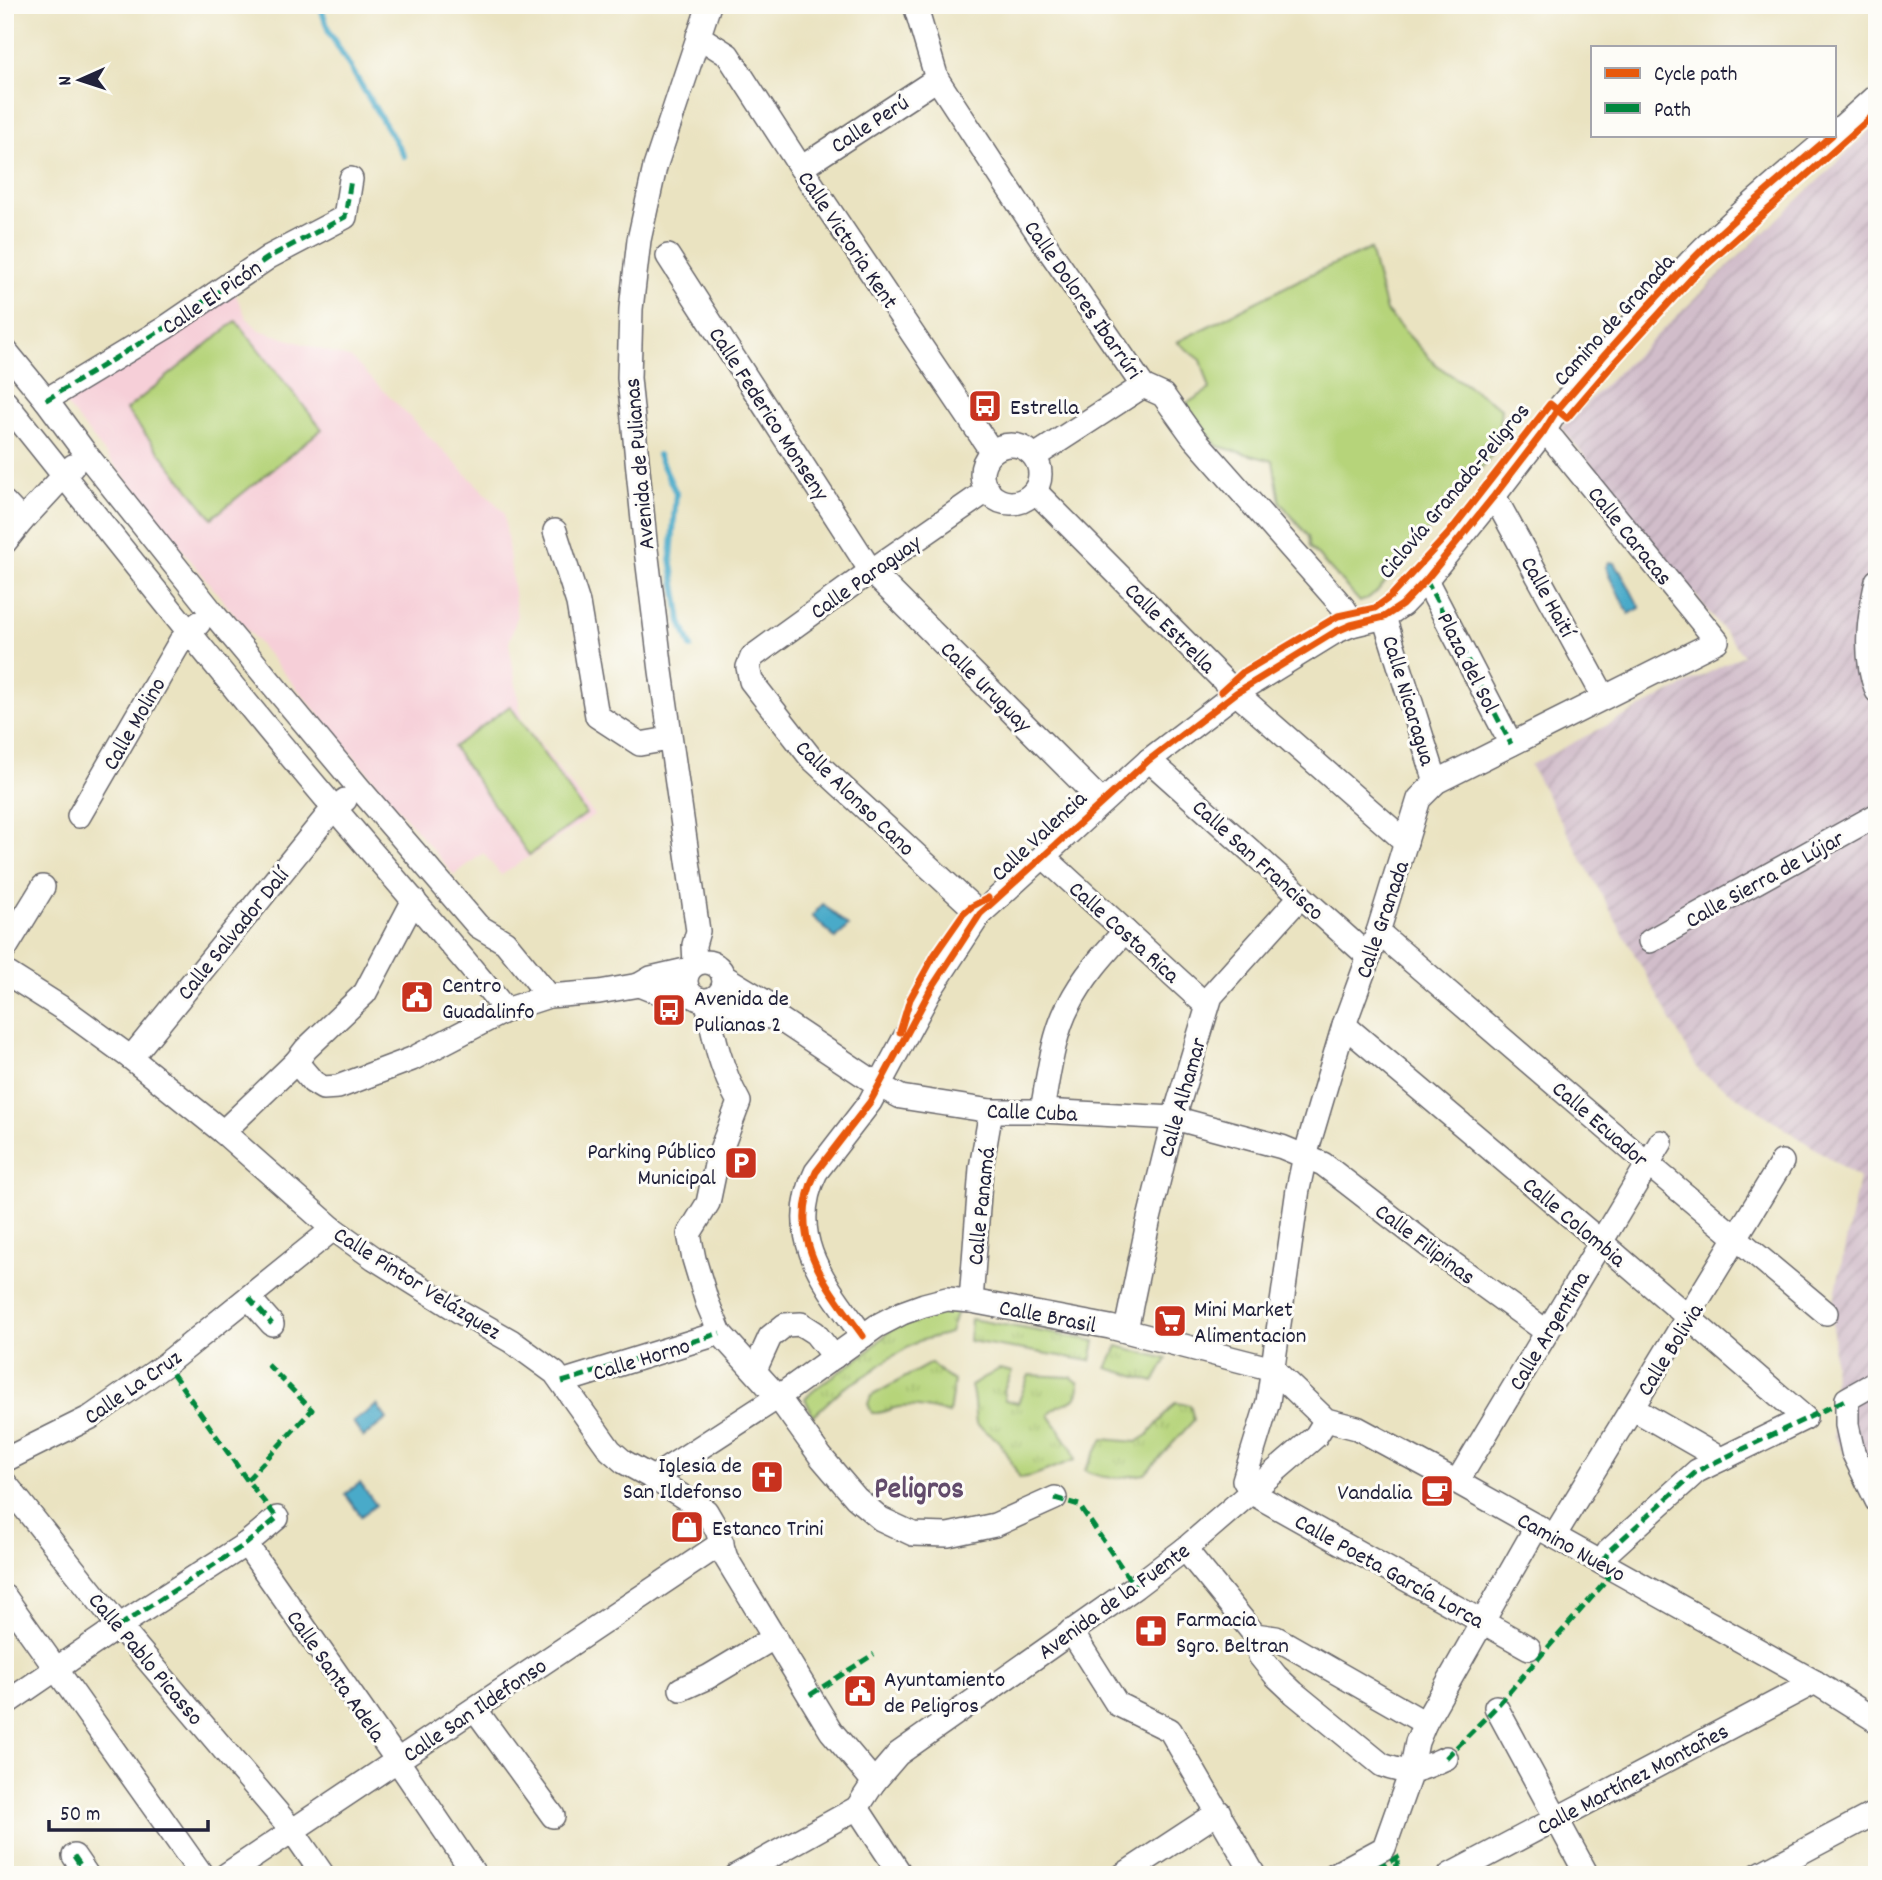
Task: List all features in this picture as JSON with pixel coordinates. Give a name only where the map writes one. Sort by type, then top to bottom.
[{"type":"street","name":"Avenida de Pulianas","points":[[706,968],[694,945],[698,931],[669,739],[629,378],[631,309],[639,240],[656,167],[709,5]]},
{"type":"street","name":"Calle Dolores Ibarrúri","points":[[915,5],[937,79],[1046,247],[1143,386],[1163,395],[1194,438],[1343,607],[1351,625]]},
{"type":"street","name":"Calle Victoria Kent","points":[[698,36],[728,55],[992,452]]},
{"type":"street","name":"Calle Perú","points":[[801,168],[937,79]]},
{"type":"street","name":"Camino de Granada","points":[[1836,131],[1877,95]]},
{"type":"street","name":"Camino de Granada","points":[[1351,625],[1384,617],[1402,605],[1426,580],[1494,496],[1557,410],[1606,353],[1697,255],[1751,204],[1831,136]]},
{"type":"street","name":"Calle El Picón","points":[[46,400],[165,328],[269,257],[345,217],[351,179]]},
{"type":"street","name":"Calle Federico Monseny","points":[[668,256],[872,571]]},
{"type":"street","points":[[5,350],[212,612],[359,788],[478,926],[505,942],[550,996]]},
{"type":"street","points":[[1035,456],[1143,386]]},
{"type":"street","points":[[5,402],[335,809],[506,1010]]},
{"type":"street","name":"Calle Caracas","points":[[1544,431],[1717,641]]},
{"type":"street","points":[[1015,444],[1026,448],[1035,456],[1041,474],[1035,491],[1025,499],[1014,503],[1004,502],[988,490],[983,479],[983,468],[992,452],[1004,445],[1015,444]]},
{"type":"street","points":[[5,542],[86,454]]},
{"type":"street","name":"Calle Paraguay","points":[[748,667],[752,657],[988,490]]},
{"type":"street","name":"Calle Estrella","points":[[1035,491],[1236,693],[1406,842]]},
{"type":"street","name":"Calle Haití","points":[[1494,496],[1604,697]]},
{"type":"street","points":[[5,503],[22,521]]},
{"type":"street","points":[[555,531],[578,603],[597,716],[640,744],[669,739]]},
{"type":"street","name":"Calle Uruguay","points":[[872,571],[1102,802]]},
{"type":"street","name":"Plaza del Sol","points":[[1426,580],[1511,744]]},
{"type":"street","points":[[1874,685],[1867,636],[1877,581]]},
{"type":"street","name":"Calle Molino","points":[[79,816],[180,642],[212,612]]},
{"type":"street","name":"Calle Nicaragua","points":[[1384,617],[1436,782]]},
{"type":"street","name":"Calle Valencia","points":[[863,1336],[826,1286],[810,1256],[804,1211],[810,1185],[816,1172],[880,1086],[931,989],[980,914],[1149,760],[1236,693],[1335,632],[1351,625]]},
{"type":"street","name":"Calle Granada","points":[[1272,1369],[1297,1189],[1305,1156],[1344,1025],[1378,932],[1419,799],[1436,782],[1717,641]]},
{"type":"street","name":"Calle Alonso Cano","points":[[748,667],[751,681],[811,758],[980,914]]},
{"type":"street","name":"Calle San Francisco","points":[[1149,760],[1369,957]]},
{"type":"street","name":"Calle Salvador Dalí","points":[[131,1058],[328,815],[359,788]]},
{"type":"street","name":"Calle Sierra de Lújar","points":[[1650,942],[1877,815]]},
{"type":"street","name":"Calle Costa Rica","points":[[1043,856],[1207,1006]]},
{"type":"street","points":[[5,948],[43,887]]},
{"type":"street","name":"Calle Alhamar","points":[[1126,1330],[1148,1223],[1174,1118],[1211,996],[1301,897]]},
{"type":"street","points":[[223,1132],[365,993],[414,900]]},
{"type":"street","points":[[1042,1111],[1052,1052],[1068,1006],[1096,964],[1125,931]]},
{"type":"street","name":"Calle Ecuador","points":[[1378,932],[1648,1164],[1826,1312]]},
{"type":"street","points":[[296,1062],[313,1082],[323,1088],[338,1087],[412,1059],[506,1010],[550,996],[639,985],[651,978],[706,968]]},
{"type":"street","points":[[704,998],[688,991],[686,981],[706,968]]},
{"type":"street","points":[[704,998],[722,989],[706,968]]},
{"type":"street","name":"Calle Cuba","points":[[706,968],[769,1004],[778,1018],[901,1097],[991,1111],[1174,1118],[1282,1147],[1305,1156]]},
{"type":"street","name":"Calle Pintor Velázquez","points":[[5,972],[65,1010],[131,1058],[223,1132],[334,1229],[374,1258],[511,1341],[555,1373],[610,1450],[624,1462],[706,1511],[717,1530],[726,1558],[831,1731],[874,1782]]},
{"type":"street","name":"Calle Cuba","points":[[639,985],[653,992],[704,998],[762,1016],[778,1018]]},
{"type":"street","points":[[704,998],[728,1083],[738,1102],[717,1160],[708,1203],[689,1234],[704,1291],[720,1333],[778,1397],[821,1457],[856,1499],[881,1519],[914,1534],[948,1535],[995,1525],[1055,1498]]},
{"type":"street","name":"Calle Colombia","points":[[1344,1025],[1805,1418],[1721,1460]]},
{"type":"street","name":"Calle Panamá","points":[[971,1301],[981,1168],[991,1111]]},
{"type":"street","name":"Calle Argentina","points":[[1457,1482],[1661,1142]]},
{"type":"street","name":"Calle Filipinas","points":[[1305,1156],[1323,1164],[1430,1247],[1547,1332]]},
{"type":"street","name":"Calle Bolivia","points":[[1334,1875],[1384,1848],[1411,1772],[1424,1723],[1483,1623],[1632,1408],[1782,1162]]},
{"type":"street","name":"Calle La Cruz","points":[[5,1460],[91,1417],[166,1364],[334,1229]]},
{"type":"street","points":[[249,1298],[272,1324]]},
{"type":"street","name":"Calle Brasil","points":[[778,1397],[877,1326],[902,1313],[947,1299],[971,1301],[1126,1330],[1272,1369]]},
{"type":"street","points":[[755,1370],[770,1337],[785,1325],[801,1324],[815,1333],[834,1357]]},
{"type":"street","name":"Calle Horno","points":[[562,1382],[720,1333]]},
{"type":"street","points":[[1252,1493],[1244,1480],[1268,1402],[1272,1369]]},
{"type":"street","name":"Camino Nuevo","points":[[1272,1369],[1326,1420],[1357,1428],[1457,1482],[1815,1682],[1877,1721]]},
{"type":"street","points":[[1877,1382],[1847,1399],[1847,1425],[1853,1452],[1877,1501]]},
{"type":"street","points":[[653,1478],[778,1397]]},
{"type":"street","points":[[1632,1408],[1721,1460]]},
{"type":"street","name":"Avenida de la Fuente","points":[[737,1875],[857,1808],[874,1782],[898,1754],[1185,1549],[1317,1436],[1326,1420]]},
{"type":"street","points":[[1602,1562],[1609,1551],[1697,1471],[1721,1460]]},
{"type":"street","name":"Calle Pablo Picasso","points":[[5,1483],[119,1626],[292,1830],[323,1875]]},
{"type":"street","name":"Calle Poeta García Lorca","points":[[1252,1493],[1529,1648]]},
{"type":"street","points":[[5,1704],[246,1544],[277,1518]]},
{"type":"street","name":"Calle San Ildefonso","points":[[226,1875],[722,1543]]},
{"type":"street","name":"Calle Santa Adela","points":[[246,1544],[475,1875]]},
{"type":"street","points":[[1185,1549],[1255,1635],[1259,1656],[1294,1693],[1382,1765],[1411,1772],[1446,1758]]},
{"type":"street","points":[[5,1597],[202,1875]]},
{"type":"street","points":[[1071,1631],[1116,1704],[1170,1730],[1254,1875]]},
{"type":"street","points":[[1255,1635],[1276,1638],[1424,1723]]},
{"type":"street","points":[[681,1689],[708,1677],[775,1637]]},
{"type":"street","name":"Calle Martínez Montañes","points":[[1450,1875],[1815,1682]]},
{"type":"street","points":[[1496,1707],[1587,1875]]},
{"type":"street","points":[[475,1709],[553,1816]]},
{"type":"street","points":[[857,1808],[901,1875]]},
{"type":"street","points":[[1123,1875],[1219,1812]]},
{"type":"street","points":[[1758,1875],[1877,1812]]},
{"type":"shaded area","points":[[1877,124],[1877,1512],[1834,1436],[1833,1305],[1859,1178],[1699,1071],[1530,765],[1743,655],[1561,427]]},
{"type":"shaded area","points":[[233,289],[246,317],[259,330],[352,359],[504,512],[517,617],[509,643],[522,721],[594,815],[501,875],[483,853],[454,875],[224,602],[64,402]]},
{"type":"green space","points":[[1370,249],[1386,311],[1436,365],[1501,408],[1497,449],[1376,593],[1360,602],[1310,547],[1308,536],[1280,502],[1273,461],[1217,446],[1186,404],[1210,389],[1201,360],[1177,342],[1309,275]]},
{"type":"green space","points":[[236,321],[322,429],[212,518],[126,410]]},
{"type":"green space","points":[[510,706],[586,814],[529,855],[453,747]]},
{"type":"green space","points":[[957,1310],[950,1333],[919,1341],[890,1358],[841,1390],[813,1416],[805,1398],[866,1353],[892,1329],[925,1317]]},
{"type":"green space","points":[[971,1319],[1095,1341],[1091,1361],[969,1341]]},
{"type":"green space","points":[[1118,1346],[1167,1359],[1154,1382],[1107,1368]]},
{"type":"green space","points":[[931,1363],[954,1381],[949,1414],[912,1407],[872,1413],[868,1404],[871,1396]]},
{"type":"green space","points":[[999,1369],[1012,1372],[1003,1391],[1005,1400],[1018,1403],[1029,1375],[1071,1377],[1079,1383],[1073,1401],[1059,1406],[1049,1415],[1072,1449],[1075,1460],[1020,1478],[999,1441],[976,1424],[971,1386]]},
{"type":"green space","points":[[1175,1403],[1190,1405],[1194,1420],[1145,1474],[1107,1477],[1085,1470],[1103,1439],[1137,1442],[1148,1435]]},
{"type":"water","points":[[1609,562],[1614,563],[1620,570],[1640,608],[1629,614],[1609,576],[1606,567]]},
{"type":"water","points":[[823,904],[848,926],[836,939],[812,916]]},
{"type":"water","points":[[377,1405],[387,1419],[363,1437],[353,1422]]},
{"type":"water","points":[[360,1483],[376,1505],[361,1516],[345,1494]]},
{"type":"waterway","points":[[320,5],[329,32],[404,156]]},
{"type":"waterway","points":[[658,455],[676,493],[671,558],[681,622],[691,647]]},
{"type":"marked path","points":[[46,400],[165,328],[269,257],[345,217],[351,179]]},
{"type":"marked path","points":[[1426,580],[1511,744]]},
{"type":"marked path","points":[[249,1298],[272,1324]]},
{"type":"marked path","points":[[562,1382],[720,1333]]},
{"type":"marked path","points":[[247,1480],[312,1410],[264,1361]]},
{"type":"marked path","points":[[119,1626],[246,1544],[277,1518],[247,1480],[166,1364]]},
{"type":"marked path","points":[[1602,1562],[1609,1551],[1697,1471],[1847,1399]]},
{"type":"marked path","points":[[1055,1498],[1079,1505],[1135,1587]]},
{"type":"marked path","points":[[1446,1758],[1496,1707],[1606,1581],[1613,1568]]},
{"type":"marked path","points":[[810,1695],[874,1654]]},
{"type":"marked path","points":[[74,1856],[87,1875]]},
{"type":"marked path","points":[[1364,1875],[1400,1856],[1393,1875]]},
{"type":"cycle path","name":"Ciclovía Granada-Peligros","points":[[1221,692],[1242,673],[1338,616],[1375,608],[1390,597],[1449,533],[1550,404],[1567,418],[1692,278],[1877,112]]},
{"type":"cycle path","points":[[863,1336],[823,1279],[814,1259],[807,1239],[807,1196],[816,1172],[870,1102],[931,989],[980,914],[1149,760],[1236,693],[1335,632],[1384,617],[1402,605],[1426,580],[1494,496],[1557,410],[1648,307],[1720,233],[1831,136]]},
{"type":"cycle path","points":[[900,1032],[910,999],[935,954],[963,914],[988,898]]},
{"type":"place","name":"Estrella","points":[[985,406]]},
{"type":"place","name":"Centro Guadalinfo","points":[[417,997]]},
{"type":"place","name":"Avenida de Pulianas 2","points":[[669,1010]]},
{"type":"place","name":"Parking Público Municipal","points":[[741,1163]]},
{"type":"place","name":"Mini Market Alimentacion","points":[[1170,1321]]},
{"type":"place","name":"Iglesia de San Ildefonso","points":[[767,1477]]},
{"type":"place","name":"Vandalia","points":[[1437,1491]]},
{"type":"place","name":"Estanco Trini","points":[[687,1527]]},
{"type":"place","name":"Farmacia Sgro. Beltran","points":[[1151,1631]]},
{"type":"place","name":"Ayuntamiento de Peligros","points":[[860,1691]]},
{"type":"district","name":"Peligros","points":[[919,1487]]}]
